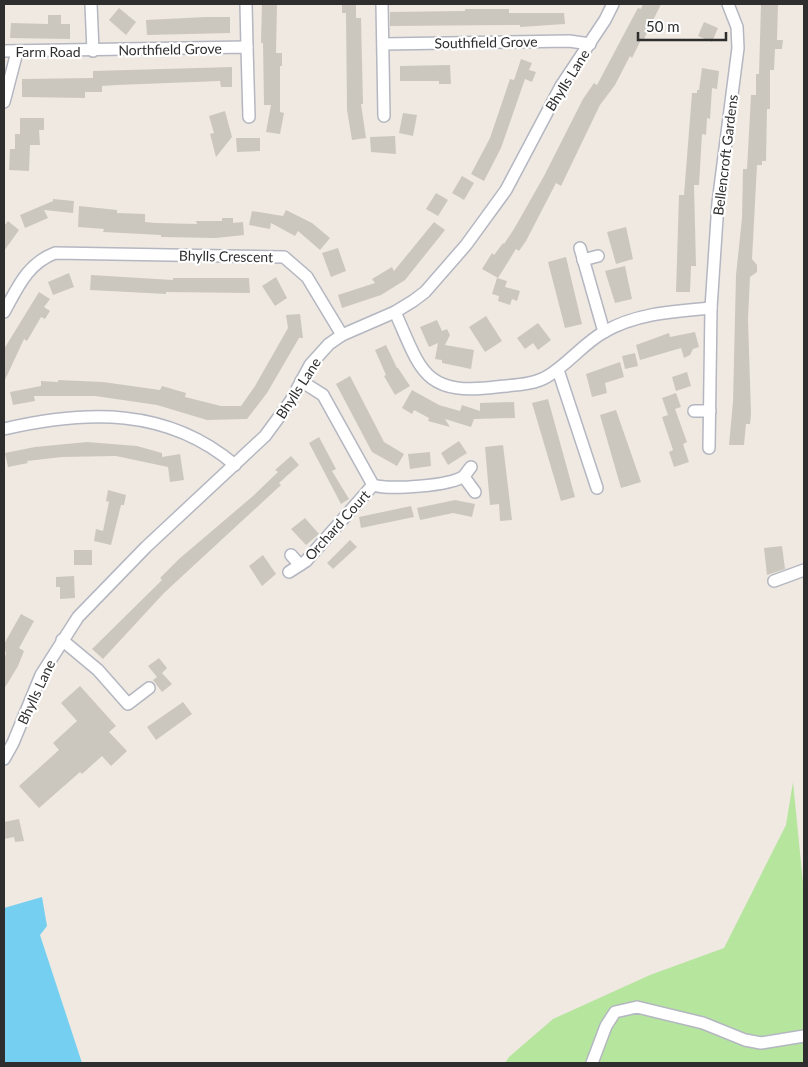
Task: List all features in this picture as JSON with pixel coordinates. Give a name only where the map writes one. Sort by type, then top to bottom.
[{"type":"street","points":[[91,4],[93,51]]},
{"type":"street","points":[[246,4],[249,117]]},
{"type":"street","points":[[382,4],[384,116]]},
{"type":"street","name":"Bhylls Lane","points":[[4,759],[13,744],[41,675],[78,617],[104,589],[265,436],[318,355],[342,335],[395,312],[425,292],[466,246],[506,190],[561,86],[590,44],[613,4]]},
{"type":"street","name":"Bellencroft Gardens","points":[[709,448],[711,308],[718,203],[738,48],[737,27],[728,4]]},
{"type":"street","name":"Southfield Grove","points":[[383,44],[569,41],[590,44]]},
{"type":"street","name":"Northfield Grove","points":[[93,51],[247,47]]},
{"type":"street","name":"Farm Road","points":[[4,51],[93,51]]},
{"type":"street","points":[[4,102],[17,52]]},
{"type":"street","points":[[580,248],[604,332]]},
{"type":"street","name":"Bhylls Crescent","points":[[4,312],[28,271],[36,263],[55,253],[284,257],[307,277],[342,335]]},
{"type":"street","points":[[583,260],[598,256]]},
{"type":"street","points":[[395,312],[420,368],[430,378],[442,386],[486,388],[526,384],[546,378],[604,332],[660,313],[711,308]]},
{"type":"street","points":[[558,370],[598,488]]},
{"type":"street","points":[[302,381],[322,395],[373,485],[398,489],[464,476],[471,467]]},
{"type":"street","points":[[694,411],[710,411]]},
{"type":"street","points":[[4,429],[48,419],[92,416],[145,422],[194,437],[217,450],[235,465]]},
{"type":"street","points":[[464,476],[475,492]]},
{"type":"street","name":"Orchard Court","points":[[289,572],[300,565],[373,485]]},
{"type":"street","name":"Orchard Court","points":[[291,555],[300,565]]},
{"type":"street","points":[[774,581],[804,570]]},
{"type":"street","points":[[62,640],[98,670],[128,704],[149,688]]},
{"type":"street","points":[[592,1063],[606,1026],[615,1012],[637,1007],[703,1023],[745,1040],[761,1043],[804,1036]]},
{"type":"green space","points":[[793,782],[804,893],[804,1063],[505,1063],[509,1057],[553,1019],[650,975],[724,948],[786,825]]},
{"type":"water","points":[[42,897],[47,926],[40,935],[82,1063],[4,1063],[4,908]]},
{"type":"building","points":[[262,4],[277,4],[276,53],[282,53],[282,66],[280,66],[280,112],[284,113],[280,134],[266,132],[271,105],[264,105],[263,43],[261,43]]},
{"type":"building","points":[[342,4],[356,4],[356,18],[361,18],[363,104],[361,104],[366,138],[352,140],[347,110],[346,13],[342,13]]},
{"type":"building","points":[[643,4],[661,4],[643,41],[641,40],[632,58],[630,56],[615,85],[600,105],[561,186],[556,183],[526,241],[519,251],[516,249],[498,278],[482,269],[492,253],[494,255],[514,229],[544,176],[583,99],[594,83],[597,85],[638,8],[641,9]]},
{"type":"building","points":[[761,4],[778,4],[777,40],[783,40],[782,49],[775,49],[774,70],[770,70],[770,109],[767,109],[766,161],[762,161],[762,165],[757,165],[752,259],[757,265],[757,272],[750,277],[748,319],[750,424],[746,424],[744,445],[729,445],[733,402],[736,275],[742,218],[743,169],[747,169],[751,95],[756,95],[756,74],[759,74]]},
{"type":"building","points":[[119,8],[136,22],[126,35],[109,20]]},
{"type":"building","points":[[465,9],[509,9],[509,13],[564,13],[565,24],[520,27],[520,25],[390,26],[390,12],[465,11]]},
{"type":"building","points":[[48,15],[61,15],[61,24],[70,24],[70,39],[10,38],[11,23],[48,24]]},
{"type":"building","points":[[230,17],[230,33],[147,35],[146,20]]},
{"type":"building","points":[[704,22],[718,28],[712,42],[698,36]]},
{"type":"building","points":[[521,59],[532,63],[529,70],[536,72],[532,82],[525,79],[501,148],[484,181],[471,174],[490,138],[510,79],[514,80]]},
{"type":"building","points":[[450,65],[451,84],[439,84],[439,81],[400,81],[400,66]]},
{"type":"building","points":[[232,67],[232,87],[221,87],[220,81],[117,85],[102,86],[102,92],[85,92],[85,98],[22,97],[22,79],[93,78],[93,71]]},
{"type":"building","points":[[702,68],[719,71],[717,89],[712,88],[710,119],[707,118],[706,135],[702,134],[699,185],[694,185],[696,266],[691,266],[690,292],[676,292],[679,195],[684,195],[692,93],[697,93],[697,90],[699,90]]},
{"type":"building","points":[[225,111],[232,137],[216,157],[210,134],[214,133],[209,116]]},
{"type":"building","points":[[403,113],[417,115],[413,136],[399,133]]},
{"type":"building","points":[[20,118],[44,118],[44,130],[39,130],[40,145],[30,145],[29,171],[9,170],[10,149],[15,149],[15,134],[20,134]]},
{"type":"building","points":[[395,136],[396,154],[371,152],[370,137]]},
{"type":"building","points":[[236,138],[260,138],[260,151],[237,152]]},
{"type":"building","points":[[462,176],[474,183],[464,200],[452,193]]},
{"type":"building","points":[[436,193],[448,200],[438,216],[426,209]]},
{"type":"building","points":[[53,199],[74,201],[73,213],[44,210],[48,218],[25,228],[20,215],[53,201]]},
{"type":"building","points":[[79,206],[117,210],[117,213],[145,214],[145,222],[156,223],[197,224],[196,221],[222,221],[222,218],[233,218],[233,223],[243,222],[244,235],[216,238],[161,237],[161,235],[103,232],[104,229],[78,227]]},
{"type":"building","points":[[286,210],[312,223],[330,238],[320,250],[298,231],[295,236],[271,223],[270,229],[249,225],[252,211],[283,216]]},
{"type":"building","points":[[8,221],[19,230],[4,251],[4,226]]},
{"type":"building","points":[[434,222],[445,230],[405,280],[381,295],[342,308],[338,295],[375,283],[372,279],[392,267],[394,271]]},
{"type":"building","points":[[626,227],[633,259],[616,264],[607,232]]},
{"type":"building","points":[[338,248],[346,271],[331,277],[322,253]]},
{"type":"building","points":[[566,257],[582,324],[565,328],[548,262]]},
{"type":"building","points":[[625,266],[632,299],[615,303],[605,271]]},
{"type":"building","points":[[69,273],[74,287],[53,295],[48,282]]},
{"type":"building","points":[[91,275],[173,280],[173,278],[249,278],[250,293],[166,292],[166,294],[90,290]]},
{"type":"building","points":[[276,277],[287,298],[275,306],[262,286]]},
{"type":"building","points":[[497,278],[507,281],[505,287],[520,291],[517,301],[512,299],[510,305],[498,301],[499,296],[492,294]]},
{"type":"building","points":[[39,292],[50,299],[44,307],[50,311],[45,319],[41,317],[27,341],[24,339],[4,382],[4,349]]},
{"type":"building","points":[[300,314],[303,338],[299,338],[267,393],[247,419],[207,420],[157,405],[95,396],[34,396],[35,401],[13,405],[10,392],[41,386],[41,381],[58,382],[58,380],[103,382],[160,390],[162,386],[186,393],[185,397],[221,406],[241,406],[255,386],[288,328],[286,315]]},
{"type":"building","points":[[486,316],[502,341],[485,352],[469,327]]},
{"type":"building","points":[[437,320],[442,331],[447,329],[450,335],[445,345],[474,350],[471,369],[442,363],[442,360],[435,359],[438,343],[429,347],[420,327]]},
{"type":"building","points":[[538,323],[551,340],[538,350],[533,343],[525,349],[517,338]]},
{"type":"building","points":[[695,332],[699,347],[693,349],[690,355],[684,358],[681,348],[640,360],[636,345],[669,333],[670,337]]},
{"type":"building","points":[[386,345],[397,368],[410,386],[395,395],[384,376],[386,375],[375,350]]},
{"type":"building","points":[[635,353],[638,366],[625,369],[622,356]]},
{"type":"building","points":[[620,362],[624,377],[605,383],[607,393],[592,397],[586,374]]},
{"type":"building","points":[[687,372],[691,386],[676,391],[672,377]]},
{"type":"building","points":[[350,376],[384,442],[404,454],[397,466],[372,452],[336,384]]},
{"type":"building","points":[[412,390],[439,405],[460,411],[462,405],[480,411],[480,403],[514,402],[515,418],[474,419],[471,427],[445,419],[450,427],[428,421],[429,418],[414,410],[412,414],[402,408]]},
{"type":"building","points":[[676,393],[681,407],[675,409],[687,442],[683,444],[689,462],[674,467],[669,452],[673,450],[662,417],[668,415],[662,398]]},
{"type":"building","points":[[548,399],[575,497],[561,501],[532,403]]},
{"type":"building","points":[[616,410],[641,482],[621,488],[600,415]]},
{"type":"building","points":[[319,437],[336,469],[332,471],[349,499],[341,504],[309,443]]},
{"type":"building","points":[[459,441],[467,453],[448,465],[441,453]]},
{"type":"building","points":[[87,442],[137,446],[162,453],[162,457],[180,454],[184,480],[170,482],[168,467],[116,456],[62,457],[27,461],[28,463],[8,467],[5,453],[35,447]]},
{"type":"building","points":[[503,445],[512,520],[500,521],[499,504],[490,505],[485,447]]},
{"type":"building","points":[[430,452],[431,466],[410,469],[408,454]]},
{"type":"building","points":[[291,456],[299,465],[279,483],[281,485],[164,593],[103,659],[92,649],[162,580],[160,578],[179,559],[253,496],[278,472],[275,470]]},
{"type":"building","points":[[108,490],[126,495],[124,505],[121,505],[111,545],[94,541],[96,529],[103,531],[109,502],[106,501]]},
{"type":"building","points":[[455,500],[475,504],[472,517],[453,513],[420,520],[417,508]]},
{"type":"building","points":[[411,506],[414,517],[361,528],[359,517]]},
{"type":"building","points":[[305,518],[319,534],[306,545],[291,529]]},
{"type":"building","points":[[350,540],[357,547],[333,569],[327,563]]},
{"type":"building","points":[[782,546],[785,569],[767,575],[764,548]]},
{"type":"building","points":[[74,550],[92,550],[92,565],[74,565]]},
{"type":"building","points":[[263,555],[276,574],[262,586],[249,566]]},
{"type":"building","points":[[74,576],[75,598],[60,599],[60,587],[56,587],[56,577]]},
{"type":"building","points":[[21,614],[34,621],[19,648],[24,651],[18,666],[4,689],[4,658],[6,654],[4,644]]},
{"type":"building","points":[[159,658],[167,668],[162,673],[172,684],[162,692],[153,680],[157,677],[148,666]]},
{"type":"building","points":[[80,686],[116,726],[109,732],[127,751],[111,766],[102,756],[82,774],[80,772],[39,808],[19,786],[59,750],[53,743],[77,721],[61,703]]},
{"type":"building","points":[[183,702],[192,714],[156,740],[147,727]]},
{"type":"building","points":[[19,819],[24,841],[15,842],[14,837],[4,839],[4,822]]}]
